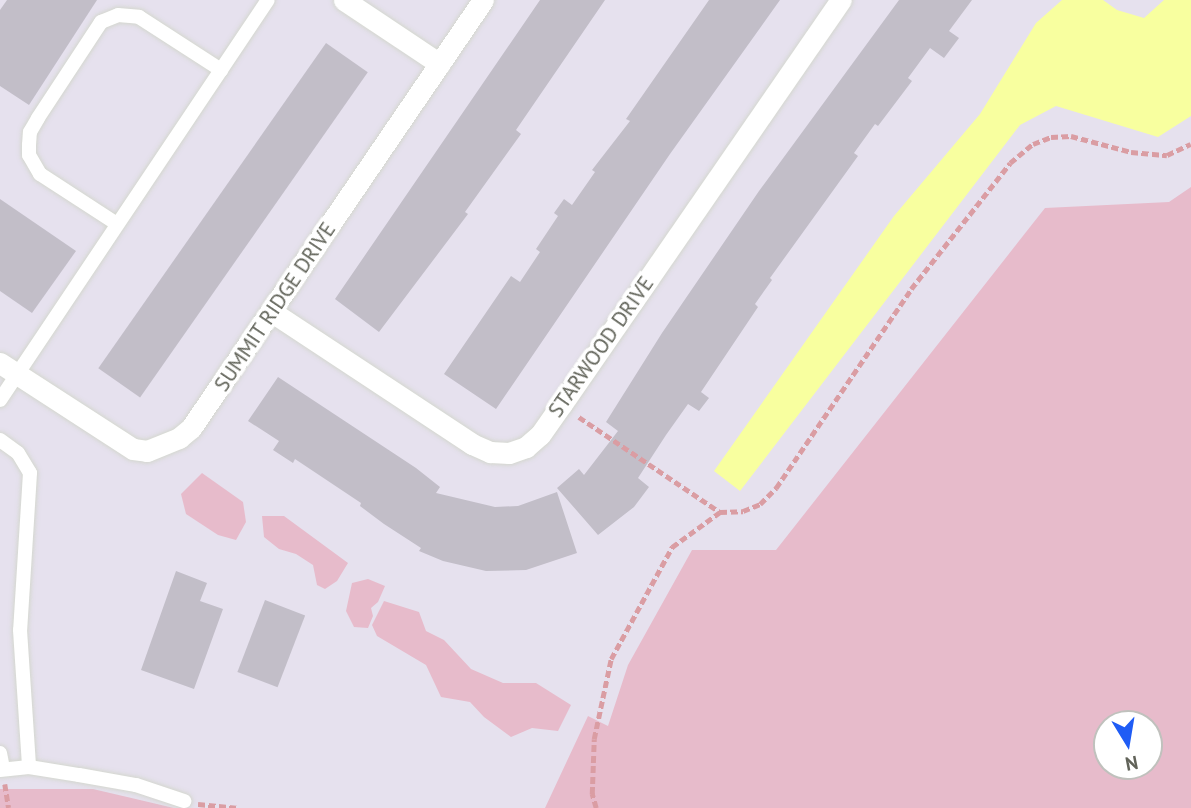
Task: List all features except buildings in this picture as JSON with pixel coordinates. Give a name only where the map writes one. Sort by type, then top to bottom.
[{"type":"street","points":[[344,0],[440,64]]},
{"type":"street","name":"SUMMIT RIDGE DRIVE","points":[[9,368],[133,449],[147,451],[178,439],[191,428],[272,312],[483,0]]},
{"type":"street","name":"STARWOOD DRIVE","points":[[272,312],[472,444],[490,452],[509,453],[527,447],[540,435],[562,404],[841,0]]},
{"type":"lane","points":[[0,400],[9,368],[117,225],[268,0]]},
{"type":"lane","points":[[117,225],[40,174],[29,155],[30,132],[94,33],[109,17],[139,17],[221,70]]},
{"type":"lane","points":[[0,440],[18,453],[30,473],[20,630],[29,767]]},
{"type":"lane","points":[[0,752],[2,770],[29,767],[136,785],[184,801]]},
{"type":"path","points":[[596,808],[593,794],[594,739],[611,659],[672,547],[720,512],[743,511],[760,504],[776,488],[911,289],[1010,163],[1033,144],[1051,137],[1071,136],[1131,152],[1167,155],[1191,144]]},
{"type":"path","points":[[562,404],[720,512]]},
{"type":"path","points":[[184,801],[239,808]]},
{"type":"shaded area","points":[[1062,0],[1103,0],[1117,10],[1144,18],[1164,0],[1191,0],[1191,116],[1158,137],[1056,106],[1020,125],[740,491],[714,471],[894,216],[980,114],[1036,23]]},
{"type":"shaded area","points":[[1191,187],[1191,808],[545,808],[588,716],[608,726],[628,665],[692,550],[776,550],[1045,208],[1169,202]]},
{"type":"shaded area","points":[[202,473],[243,502],[246,522],[236,540],[218,535],[186,514],[181,494]]},
{"type":"shaded area","points":[[262,516],[284,516],[348,563],[337,581],[325,589],[317,585],[313,565],[296,554],[279,549],[264,537]]},
{"type":"shaded area","points":[[368,579],[385,586],[378,602],[371,608],[373,616],[368,628],[354,627],[346,611],[352,583]]},
{"type":"shaded area","points":[[384,601],[419,612],[426,631],[444,640],[471,669],[503,683],[536,683],[571,705],[558,731],[532,728],[511,737],[484,717],[470,702],[441,697],[426,665],[377,636],[372,625]]},
{"type":"shaded area","points":[[0,789],[93,789],[174,808],[0,808]]}]
